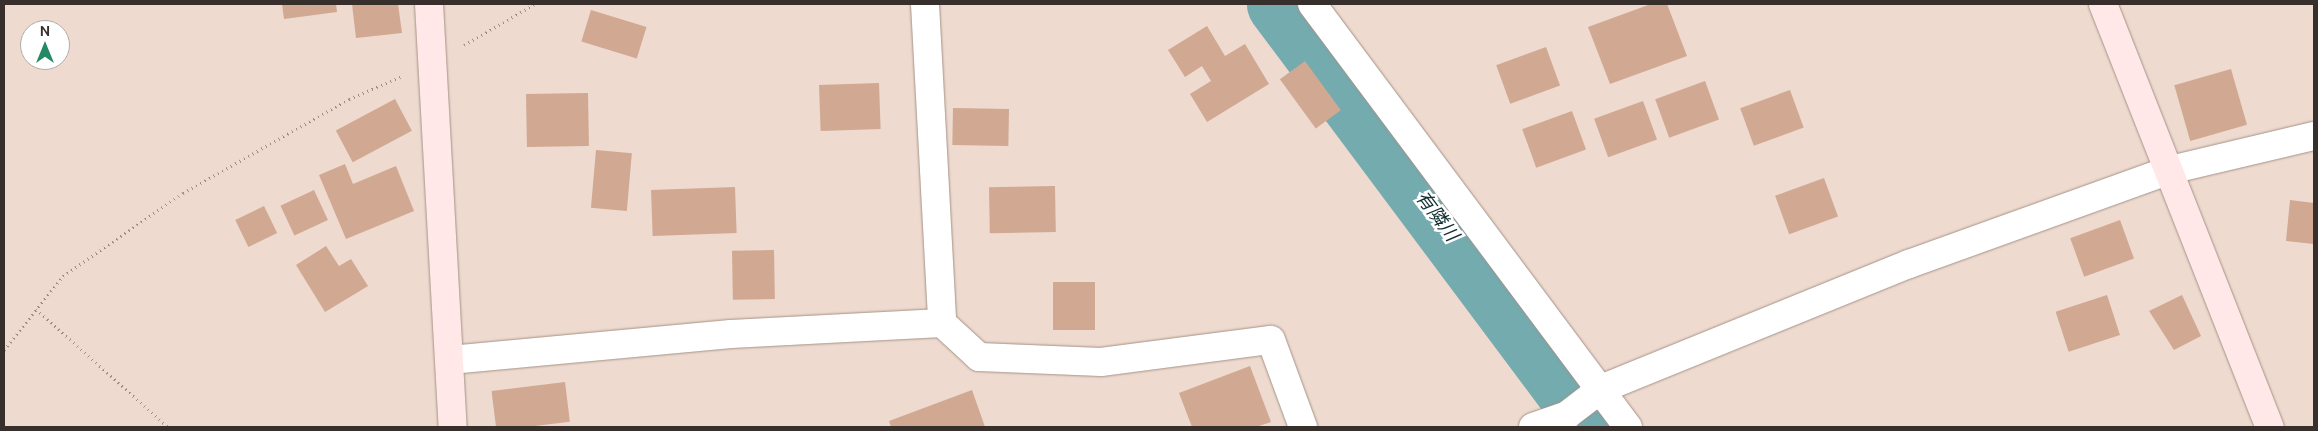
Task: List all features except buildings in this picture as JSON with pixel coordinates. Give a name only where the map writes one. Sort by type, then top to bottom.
[{"type":"street","points":[[429,4],[453,427]]},
{"type":"street","points":[[925,4],[942,323],[979,357],[1101,362],[1271,340],[1303,427]]},
{"type":"street","points":[[1312,4],[1598,392],[1628,427]]},
{"type":"street","points":[[2103,4],[2270,427]]},
{"type":"street","points":[[1533,427],[1566,414],[1598,392],[1870,279],[2170,170],[2314,136]]},
{"type":"street","points":[[450,360],[731,334],[942,323]]},
{"type":"path","points":[[4,350],[63,276],[183,193],[349,99],[433,63],[535,4]]},
{"type":"path","points":[[36,309],[168,427]]},
{"type":"waterway","name":"有隣川","points":[[1279,4],[1595,427]]}]
